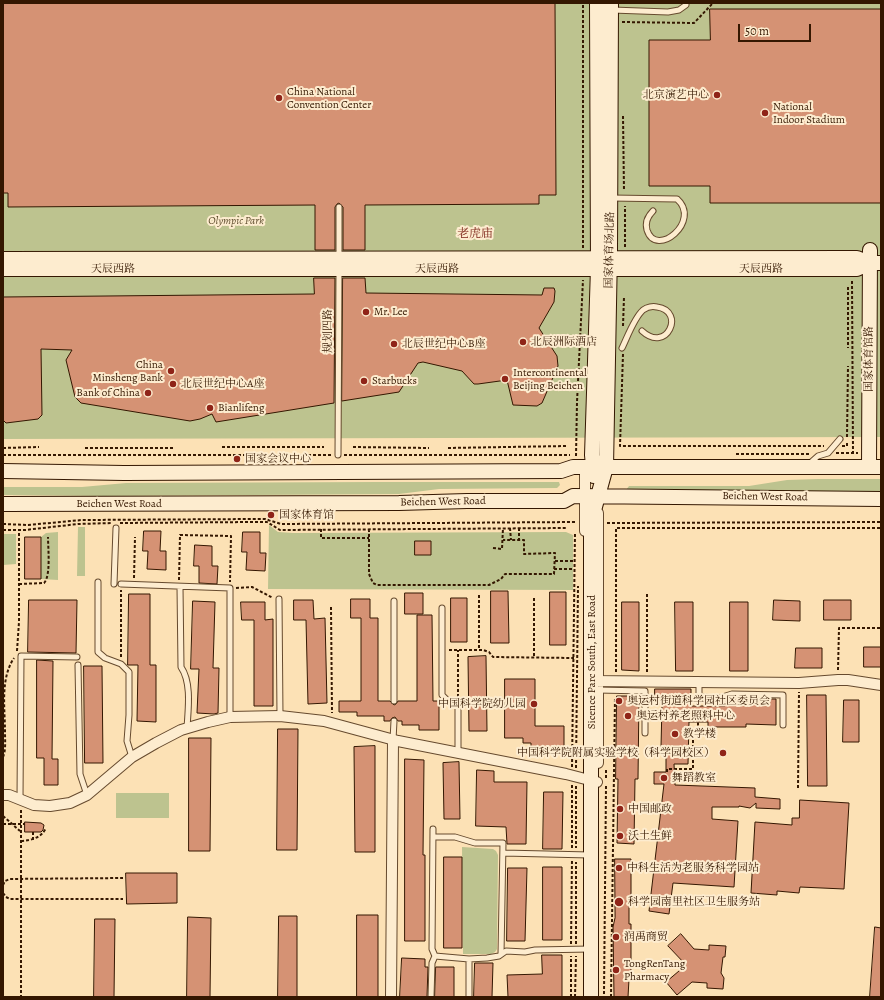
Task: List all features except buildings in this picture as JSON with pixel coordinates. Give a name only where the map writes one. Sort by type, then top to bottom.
[{"type":"street","name":"国家体育场北路","points":[[591,3],[590,250],[604,263]]},
{"type":"street","name":"国家体育场北路","points":[[597,3],[604,263]]},
{"type":"street","name":"国家体育场北路","points":[[591,496],[590,464],[610,198],[615,8]]},
{"type":"street","name":"天辰西路","points":[[3,259],[339,258],[583,268]]},
{"type":"street","name":"天辰西路","points":[[3,269],[583,268],[624,258],[873,259]]},
{"type":"street","name":"天辰西路","points":[[604,263],[857,269],[873,259]]},
{"type":"street","name":"国家体育馆路","points":[[873,259],[875,467]]},
{"type":"street","points":[[3,471],[124,473],[561,472],[573,467],[590,464],[875,467]]},
{"type":"street","name":"Beichen West Road","points":[[3,504],[564,501],[572,496],[881,498]]},
{"type":"street","name":"Sicence Parc South, East Road","points":[[591,496],[593,514],[591,528],[593,684],[584,780],[591,856],[584,949],[591,997]]},
{"type":"street","points":[[593,684],[647,681],[799,683],[838,680],[881,685]]},
{"type":"street","points":[[3,794],[34,805],[50,806],[70,803],[87,795],[132,757],[156,743],[188,728],[208,722],[230,718],[280,716],[324,721],[393,740],[566,774],[584,780]]},
{"type":"street","points":[[391,997],[393,740]]},
{"type":"street","points":[[584,949],[584,997]]},
{"type":"street","points":[[584,949],[597,997]]},
{"type":"lane","points":[[615,8],[668,12],[679,10],[686,5],[686,3]]},
{"type":"lane","points":[[610,198],[677,199],[683,204],[685,218],[676,233],[670,238],[663,241],[656,241],[650,236],[647,230],[649,216],[654,211]]},
{"type":"lane","name":"规划四路","points":[[338,455],[339,207]]},
{"type":"lane","points":[[622,350],[638,316],[644,309],[654,306],[661,307],[668,311],[672,319],[672,328],[667,334],[654,338],[647,336],[642,331]]},
{"type":"lane","points":[[805,467],[818,456],[828,454],[840,439]]},
{"type":"lane","points":[[114,584],[116,528]]},
{"type":"lane","points":[[98,582],[98,652],[105,658],[121,664],[129,672],[129,715],[127,741],[132,757]]},
{"type":"lane","points":[[121,584],[230,588],[230,718]]},
{"type":"lane","points":[[179,587],[181,667],[186,674],[188,685],[188,728]]},
{"type":"lane","points":[[279,599],[280,716]]},
{"type":"lane","points":[[394,601],[394,701]]},
{"type":"lane","points":[[442,608],[442,695],[458,706],[458,753]]},
{"type":"lane","points":[[20,799],[21,656],[76,657]]},
{"type":"lane","points":[[78,665],[80,774],[87,795]]},
{"type":"lane","points":[[699,682],[698,697],[719,698],[732,694],[783,695],[783,725]]},
{"type":"lane","points":[[593,684],[645,692],[645,733]]},
{"type":"lane","points":[[393,740],[394,721]]},
{"type":"lane","points":[[431,997],[432,963],[435,956],[432,949],[433,829]]},
{"type":"lane","points":[[433,837],[455,837],[475,843],[503,843],[501,954]]},
{"type":"lane","points":[[503,853],[591,856]]},
{"type":"lane","points":[[435,956],[469,959],[487,958],[506,952],[584,949]]},
{"type":"lane","points":[[469,959],[469,997]]},
{"type":"path","points":[[574,455],[583,268],[583,3]]},
{"type":"path","points":[[615,8],[622,22]]},
{"type":"path","points":[[623,114],[625,198],[624,258]]},
{"type":"path","points":[[852,279],[854,453]]},
{"type":"path","points":[[848,287],[848,348]]},
{"type":"path","points":[[623,329],[624,297]]},
{"type":"path","points":[[622,350],[620,446],[825,446]]},
{"type":"path","points":[[840,446],[847,446],[848,366]]},
{"type":"path","points":[[448,448],[568,446]]},
{"type":"path","points":[[222,447],[324,447]]},
{"type":"path","points":[[353,447],[429,448]]},
{"type":"path","points":[[3,448],[40,448]]},
{"type":"path","points":[[85,448],[174,448]]},
{"type":"path","points":[[828,454],[862,453]]},
{"type":"path","points":[[735,454],[813,454]]},
{"type":"path","points":[[3,455],[574,455],[590,464]]},
{"type":"path","points":[[574,455],[590,464]]},
{"type":"path","points":[[577,516],[578,550]]},
{"type":"path","points":[[3,524],[28,524],[82,520],[242,519],[265,519],[281,524],[577,522]]},
{"type":"path","points":[[3,530],[19,530],[78,524],[253,522],[267,522],[280,530],[567,528]]},
{"type":"path","points":[[600,523],[881,522]]},
{"type":"path","points":[[493,548],[502,549],[502,528]]},
{"type":"path","points":[[510,528],[510,540]]},
{"type":"path","points":[[519,528],[519,540]]},
{"type":"path","points":[[567,766],[572,768],[575,528]]},
{"type":"path","points":[[321,529],[321,538],[369,538]]},
{"type":"path","points":[[369,529],[368,574],[373,583],[377,584],[489,585],[501,579],[505,574],[554,574],[555,553],[524,554],[524,540],[503,540]]},
{"type":"path","points":[[3,757],[6,745],[5,678],[9,665],[16,656],[18,649],[19,530]]},
{"type":"path","points":[[179,587],[180,535],[232,536],[230,588],[252,587],[273,598],[279,599]]},
{"type":"path","points":[[19,584],[44,583],[47,580],[48,537]]},
{"type":"path","points":[[134,537],[134,585]]},
{"type":"path","points":[[554,561],[574,561]]},
{"type":"path","points":[[554,569],[574,569]]},
{"type":"path","points":[[576,997],[584,949],[584,780],[578,582]]},
{"type":"path","points":[[121,584],[121,664]]},
{"type":"path","points":[[647,594],[647,681]]},
{"type":"path","points":[[479,595],[479,650]]},
{"type":"path","points":[[534,598],[534,657]]},
{"type":"path","points":[[328,716],[332,716],[331,607]]},
{"type":"path","points":[[838,680],[838,628],[881,628]]},
{"type":"path","points":[[442,650],[479,650],[489,652],[493,657],[574,658]]},
{"type":"path","points":[[458,650],[458,706]]},
{"type":"path","points":[[798,788],[799,683]]},
{"type":"path","points":[[667,772],[667,768],[693,769],[693,735],[698,731],[698,722]]},
{"type":"path","points":[[572,852],[572,783],[584,780]]},
{"type":"path","points":[[20,799],[22,997]]},
{"type":"path","points":[[3,816],[21,831]]},
{"type":"path","points":[[3,824],[25,824]]},
{"type":"path","points":[[21,841],[33,840],[42,834],[46,828]]},
{"type":"path","points":[[33,832],[33,840]]},
{"type":"path","points":[[571,997],[584,949],[572,859]]},
{"type":"path","points":[[3,885],[5,881],[10,879],[123,878]]},
{"type":"path","points":[[3,892],[6,897],[10,899],[123,899]]},
{"type":"green space","name":"Olympic Park","points":[[3,3],[881,3],[881,437],[3,439]]},
{"type":"green space","points":[[881,479],[881,493],[626,490],[629,486],[749,486],[787,480]]},
{"type":"green space","points":[[559,482],[560,485],[557,488],[439,489],[399,494],[104,496],[3,495],[3,487],[82,487],[126,483]]},
{"type":"green space","points":[[269,525],[278,532],[293,533],[566,532],[573,535],[573,590],[268,589]]},
{"type":"green space","points":[[78,527],[85,527],[85,576],[77,576]]},
{"type":"green space","points":[[58,532],[58,580],[41,579],[41,537],[46,533]]},
{"type":"green space","points":[[3,534],[16,534],[16,564],[3,565]]},
{"type":"green space","points":[[116,793],[169,793],[169,818],[116,818]]},
{"type":"green space","points":[[462,847],[493,849],[498,855],[497,949],[491,954],[463,954]]},
{"type":"place","name":"北京演艺中心","points":[[717,95]]},
{"type":"place","name":"China National Convention Center","points":[[279,98]]},
{"type":"place","name":"National Indoor Stadium","points":[[765,113]]},
{"type":"place","name":"Mr. Lee","points":[[366,312]]},
{"type":"place","name":"北辰洲际酒店","points":[[523,342]]},
{"type":"place","name":"北辰世纪中心B座","points":[[394,344]]},
{"type":"place","name":"China Minsheng Bank","points":[[171,371]]},
{"type":"place","name":"Intercontinental Beijing Beichen","points":[[505,379]]},
{"type":"place","name":"Starbucks","points":[[364,381]]},
{"type":"place","name":"北辰世纪中心A座","points":[[173,384]]},
{"type":"place","name":"Bank of China","points":[[148,393]]},
{"type":"place","name":"Bianlifeng","points":[[210,408]]},
{"type":"place","name":"国家会议中心","points":[[237,459]]},
{"type":"place","name":"国家体育馆","points":[[271,515]]},
{"type":"place","name":"奥运村街道科学园社区委员会","points":[[619,701]]},
{"type":"place","name":"中国科学院幼儿园","points":[[534,704]]},
{"type":"place","name":"奥运村养老照料中心","points":[[628,716]]},
{"type":"place","name":"教学楼","points":[[675,734]]},
{"type":"place","name":"中国科学院附属实验学校（科学园校区）","points":[[723,753]]},
{"type":"place","name":"舞蹈教室","points":[[664,778]]},
{"type":"place","name":"中国邮政","points":[[620,809]]},
{"type":"place","name":"沃土生鲜","points":[[620,836]]},
{"type":"place","name":"中科生活为老服务科学园站","points":[[619,868]]},
{"type":"place","name":"科学园南里社区卫生服务站","points":[[619,902]]},
{"type":"place","name":"润禹商贸","points":[[616,937]]},
{"type":"place","name":"TongRenTang Pharmacy","points":[[616,970]]},
{"type":"district","name":"老虎庙","points":[[475,234]]}]
